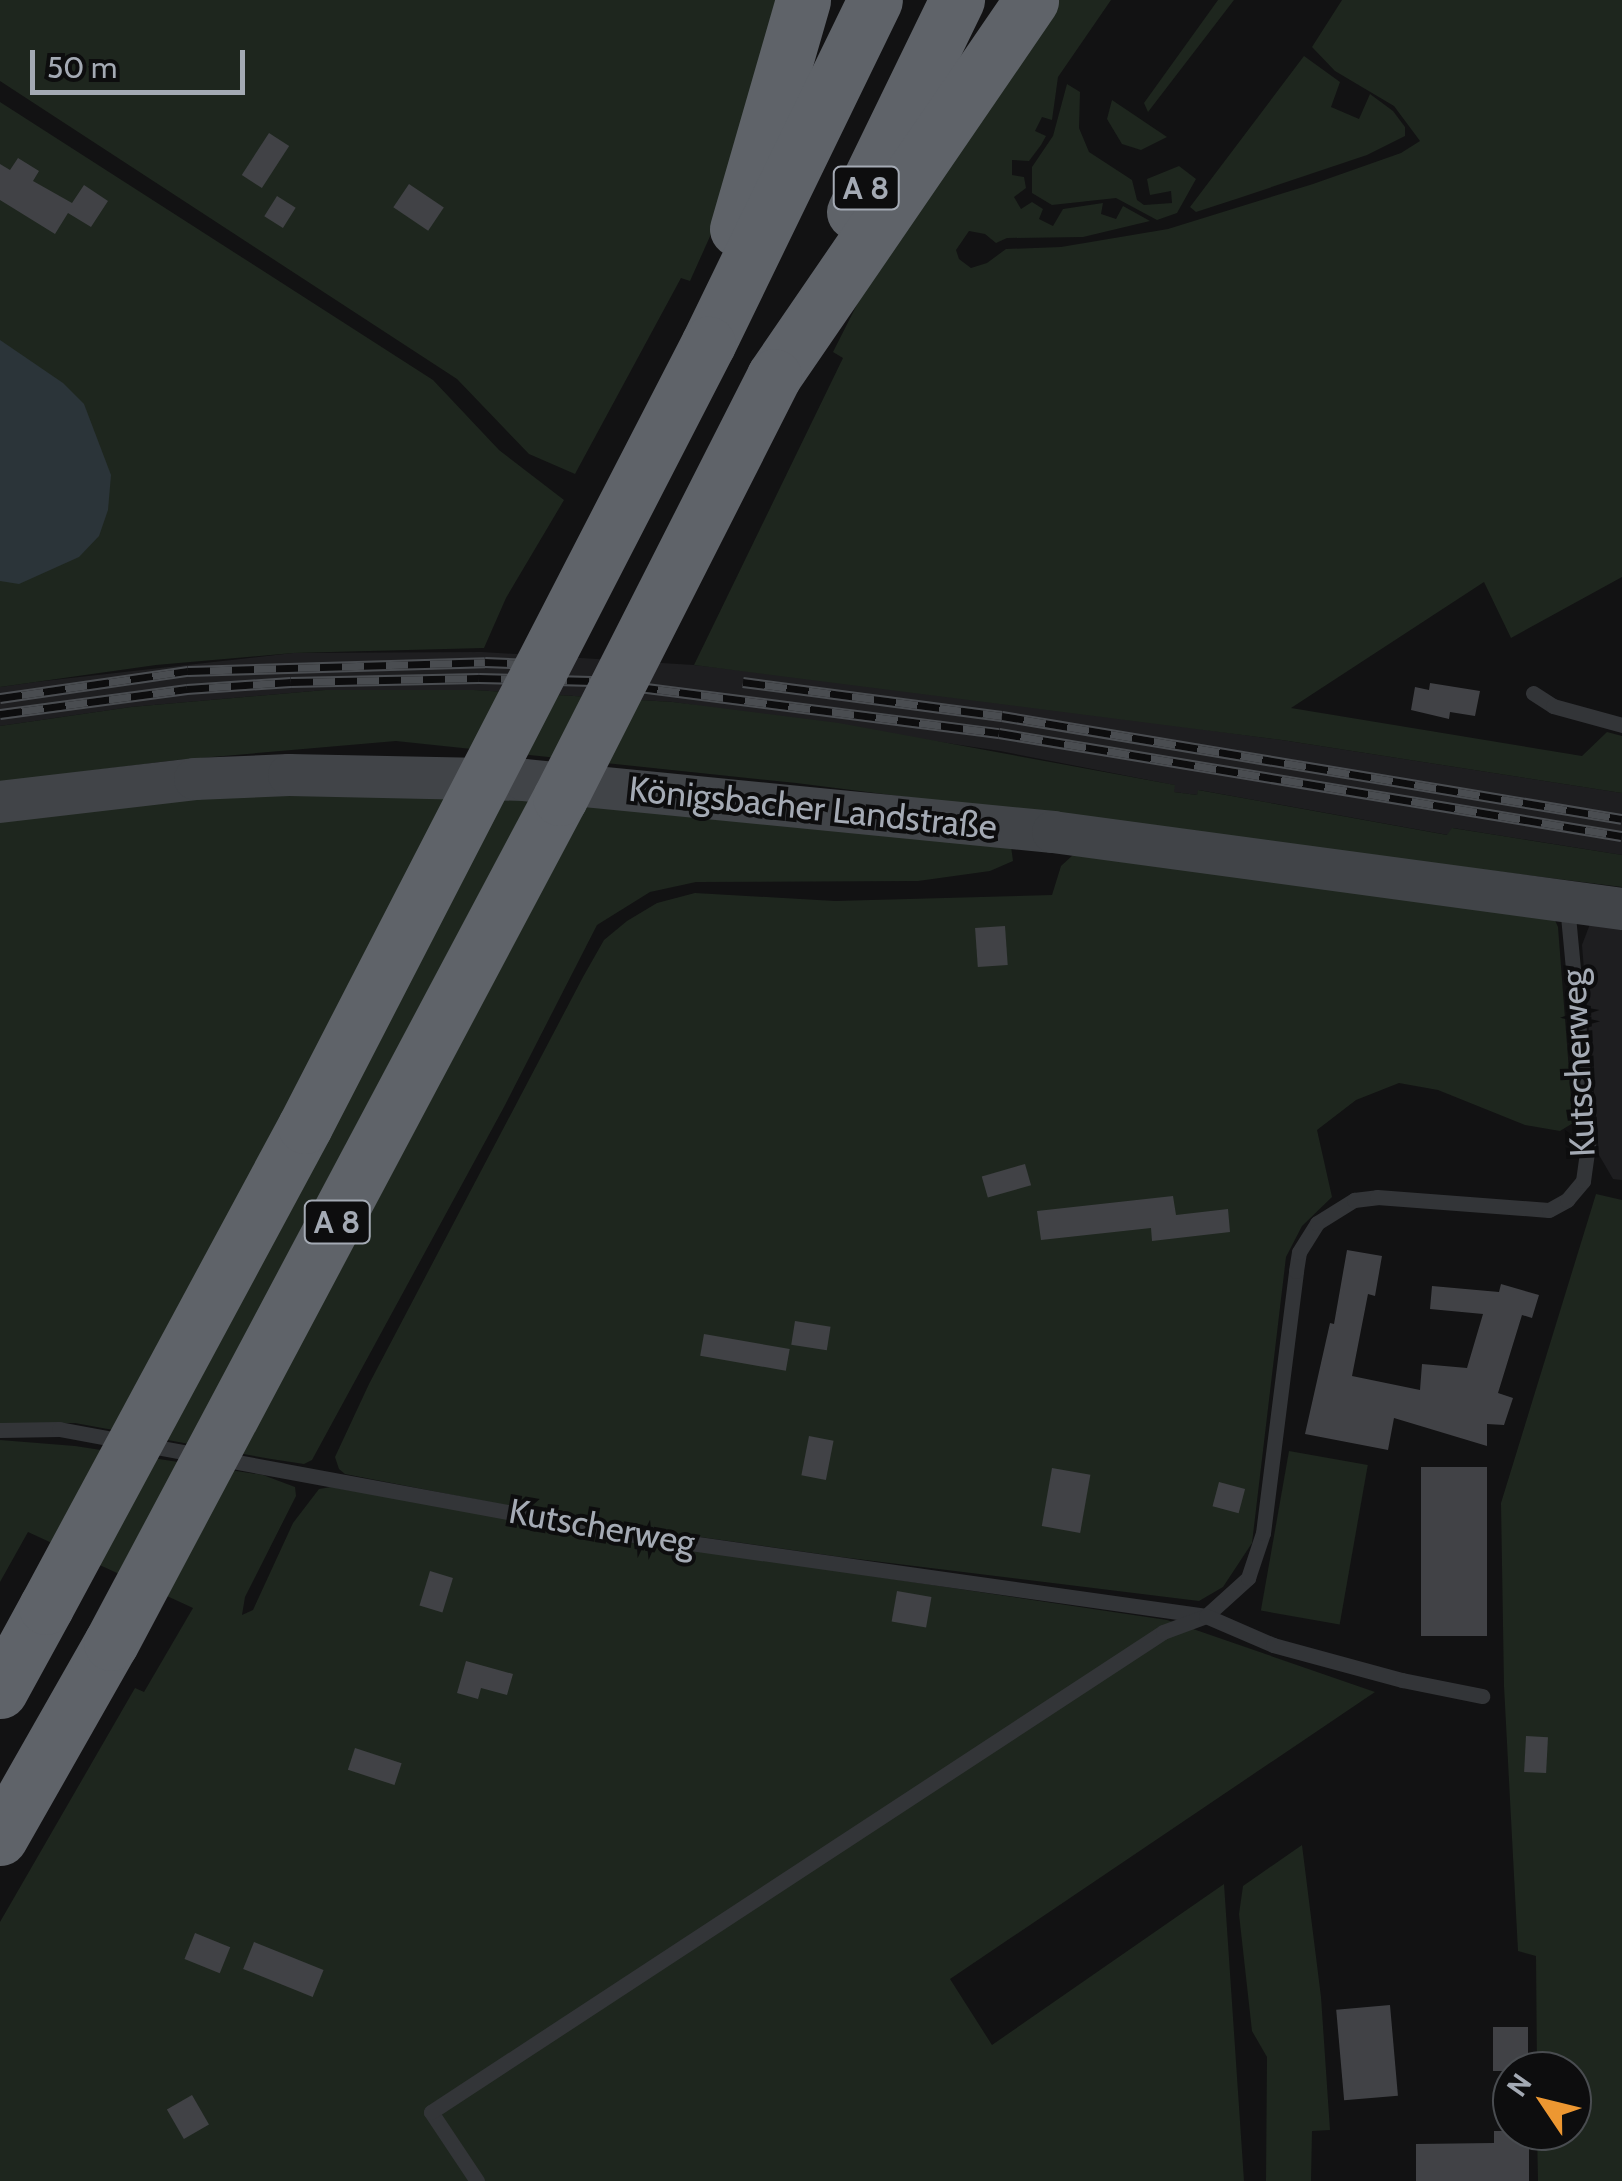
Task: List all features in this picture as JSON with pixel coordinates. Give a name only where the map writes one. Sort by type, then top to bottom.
[{"type":"highway","points":[[708,344],[764,124],[803,0]]},
{"type":"highway","name":"A 8","points":[[0,1690],[333,1073],[708,344],[875,0]]},
{"type":"highway","name":"A 8","points":[[0,1838],[111,1643],[542,833],[774,376],[957,0]]},
{"type":"highway","points":[[774,376],[1030,0]]},
{"type":"main road","name":"Königsbacher Landstraße","points":[[0,802],[194,779],[416,775],[524,780],[1053,832],[1567,898],[1622,909]]},
{"type":"lane","points":[[1533,694],[1553,706],[1622,725]]},
{"type":"lane","name":"Kutscherweg","points":[[476,2181],[431,2112],[1163,1632],[1206,1616],[1241,1586],[1264,1533],[1299,1252],[1316,1223],[1354,1200],[1378,1197],[1548,1210],[1567,1200],[1583,1181],[1588,1138],[1567,898]]},
{"type":"lane","name":"Kutscherweg","points":[[0,1430],[60,1430],[627,1534],[1206,1616]]},
{"type":"lane","points":[[1206,1616],[1273,1645],[1402,1680],[1482,1696]]},
{"type":"shaded area","points":[[0,0],[790,0],[716,223],[690,281],[681,278],[575,474],[529,454],[457,379],[0,81]]},
{"type":"shaded area","points":[[1044,0],[1111,0],[1058,77],[1052,120],[1042,117],[1035,131],[1046,136],[1041,145],[1029,161],[1012,160],[1012,175],[1024,177],[1026,188],[1014,197],[1021,209],[1032,202],[1043,209],[1039,219],[1053,226],[1063,209],[1103,203],[1101,214],[1116,219],[1123,206],[1150,221],[1083,237],[1007,238],[996,243],[985,234],[969,231],[956,250],[959,259],[971,268],[987,263],[1006,249],[1061,247],[1168,229],[1313,184],[1401,153],[1420,141],[1394,106],[1335,71],[1312,47],[1342,0],[1622,0],[1622,577],[1511,638],[1484,582],[1291,708],[1582,756],[1607,732],[1622,736],[1622,793],[1282,740],[694,665],[843,358],[833,352],[880,259]]},
{"type":"shaded area","points":[[1218,0],[1234,0],[1148,112],[1144,103]]},
{"type":"shaded area","points":[[1304,56],[1340,82],[1331,107],[1359,119],[1370,94],[1393,111],[1405,127],[1405,136],[1367,155],[1196,212],[1190,207]]},
{"type":"shaded area","points":[[1067,84],[1080,92],[1079,128],[1089,152],[1132,180],[1137,200],[1144,205],[1172,203],[1171,191],[1150,195],[1147,179],[1179,166],[1196,179],[1177,213],[1157,220],[1116,198],[1052,205],[1032,193],[1032,167],[1053,136]]},
{"type":"shaded area","points":[[1112,100],[1167,137],[1141,150],[1122,144],[1107,119]]},
{"type":"shaded area","points":[[0,102],[433,380],[499,450],[564,500],[506,598],[484,648],[293,653],[156,665],[0,687]]},
{"type":"shaded area","points":[[0,340],[63,383],[84,404],[111,475],[108,510],[99,536],[79,557],[19,584],[0,581]]},
{"type":"shaded area","points":[[482,652],[694,665],[907,689],[1282,740],[1622,793],[1622,855],[1453,828],[1448,835],[1199,790],[1197,795],[1174,792],[1174,785],[1000,751],[673,702],[474,690],[325,690],[131,707],[0,726],[0,687],[293,653]]},
{"type":"shaded area","points":[[325,690],[474,690],[673,702],[839,723],[1175,785],[1174,792],[1197,795],[1198,790],[1447,835],[1452,828],[1622,855],[1622,887],[796,783],[396,741],[177,760],[0,782],[0,726],[131,707]]},
{"type":"shaded area","points":[[273,792],[645,804],[1011,846],[1013,861],[990,871],[918,881],[696,882],[650,892],[597,925],[504,1107],[312,1460],[304,1464],[271,1459],[75,1423],[0,1424],[0,818]]},
{"type":"shaded area","points":[[1074,854],[1554,918],[1558,927],[1573,1123],[1560,1131],[1525,1125],[1438,1090],[1399,1083],[1356,1100],[1317,1130],[1332,1197],[1302,1226],[1286,1257],[1252,1543],[1223,1587],[1199,1601],[841,1557],[587,1521],[345,1474],[339,1469],[335,1457],[369,1384],[604,940],[657,903],[695,893],[835,901],[1052,895],[1061,866]]},
{"type":"shaded area","points":[[1590,924],[1622,928],[1622,1180],[1613,1179],[1599,1155],[1582,945]]},
{"type":"shaded area","points":[[1596,1194],[1622,1200],[1622,2181],[1538,2181],[1537,2151],[1592,2151],[1592,2051],[1537,2051],[1536,1956],[1518,1951],[1504,1686],[1501,1503]]},
{"type":"shaded area","points":[[0,1440],[75,1446],[263,1475],[295,1487],[296,1496],[245,1597],[242,1615],[253,1610],[293,1523],[319,1489],[331,1487],[624,1539],[1167,1620],[1375,1692],[950,1979],[992,2045],[1224,1884],[1244,2181],[0,2181],[0,1922],[135,1688],[144,1692],[193,1608],[28,1532],[0,1582]]},
{"type":"shaded area","points":[[1289,1451],[1368,1465],[1340,1624],[1261,1611]]},
{"type":"shaded area","points":[[1302,1845],[1321,1997],[1330,2130],[1312,2131],[1311,2181],[1266,2181],[1267,2057],[1252,2031],[1239,1914],[1243,1886]]},
{"type":"building","points":[[269,133],[289,146],[262,188],[242,175]]},
{"type":"building","points":[[18,158],[39,171],[33,181],[72,203],[84,185],[108,201],[91,227],[68,213],[55,234],[0,200],[0,164],[10,170]]},
{"type":"building","points":[[409,184],[444,207],[428,231],[393,207]]},
{"type":"building","points":[[277,196],[296,208],[283,228],[264,216]]},
{"type":"building","points":[[1430,683],[1480,691],[1475,716],[1450,712],[1449,719],[1411,710],[1415,687],[1429,690]]},
{"type":"building","points":[[1005,926],[1008,965],[978,967],[975,928]]},
{"type":"building","points":[[1025,1164],[1031,1185],[988,1198],[982,1176]]},
{"type":"building","points":[[1173,1196],[1176,1215],[1228,1209],[1230,1232],[1152,1241],[1151,1228],[1041,1240],[1037,1211]]},
{"type":"building","points":[[1347,1250],[1382,1256],[1375,1296],[1368,1294],[1352,1376],[1420,1390],[1422,1364],[1467,1368],[1483,1314],[1430,1309],[1432,1286],[1499,1292],[1501,1284],[1539,1295],[1532,1318],[1522,1315],[1498,1393],[1513,1398],[1504,1425],[1487,1424],[1487,1446],[1394,1418],[1388,1450],[1305,1434],[1330,1323],[1334,1324]]},
{"type":"building","points":[[795,1321],[831,1327],[827,1350],[791,1345]]},
{"type":"building","points":[[704,1334],[790,1349],[786,1371],[700,1356]]},
{"type":"building","points":[[809,1436],[834,1441],[826,1480],[801,1475]]},
{"type":"building","points":[[1421,1467],[1487,1467],[1487,1636],[1421,1636]]},
{"type":"building","points":[[1052,1468],[1090,1475],[1080,1533],[1042,1526]]},
{"type":"building","points":[[1219,1482],[1245,1489],[1239,1513],[1213,1506]]},
{"type":"building","points":[[430,1571],[453,1578],[442,1612],[419,1605]]},
{"type":"building","points":[[897,1591],[931,1597],[926,1628],[892,1622]]},
{"type":"building","points":[[466,1661],[513,1674],[507,1695],[481,1688],[478,1699],[457,1693]]},
{"type":"building","points":[[1526,1736],[1548,1737],[1546,1773],[1524,1772]]},
{"type":"building","points":[[355,1748],[402,1763],[394,1785],[348,1770]]},
{"type":"building","points":[[195,1933],[230,1947],[220,1973],[185,1959]]},
{"type":"building","points":[[254,1942],[324,1970],[313,1997],[243,1969]]},
{"type":"building","points":[[1390,2005],[1398,2096],[1344,2100],[1336,2010]]},
{"type":"building","points":[[1493,2027],[1528,2027],[1528,2051],[1493,2051]]},
{"type":"building","points":[[192,2095],[209,2124],[184,2139],[167,2110]]},
{"type":"building","points":[[1492,2143],[1492,2151],[1529,2151],[1529,2181],[1416,2181],[1416,2144]]},
{"type":"railway","points":[[0,698],[188,671],[485,662],[558,665]]},
{"type":"railway","points":[[0,714],[187,689],[291,682],[479,678],[592,681],[999,733],[1622,836]]},
{"type":"railway","points":[[743,682],[1002,716],[1622,819]]}]
